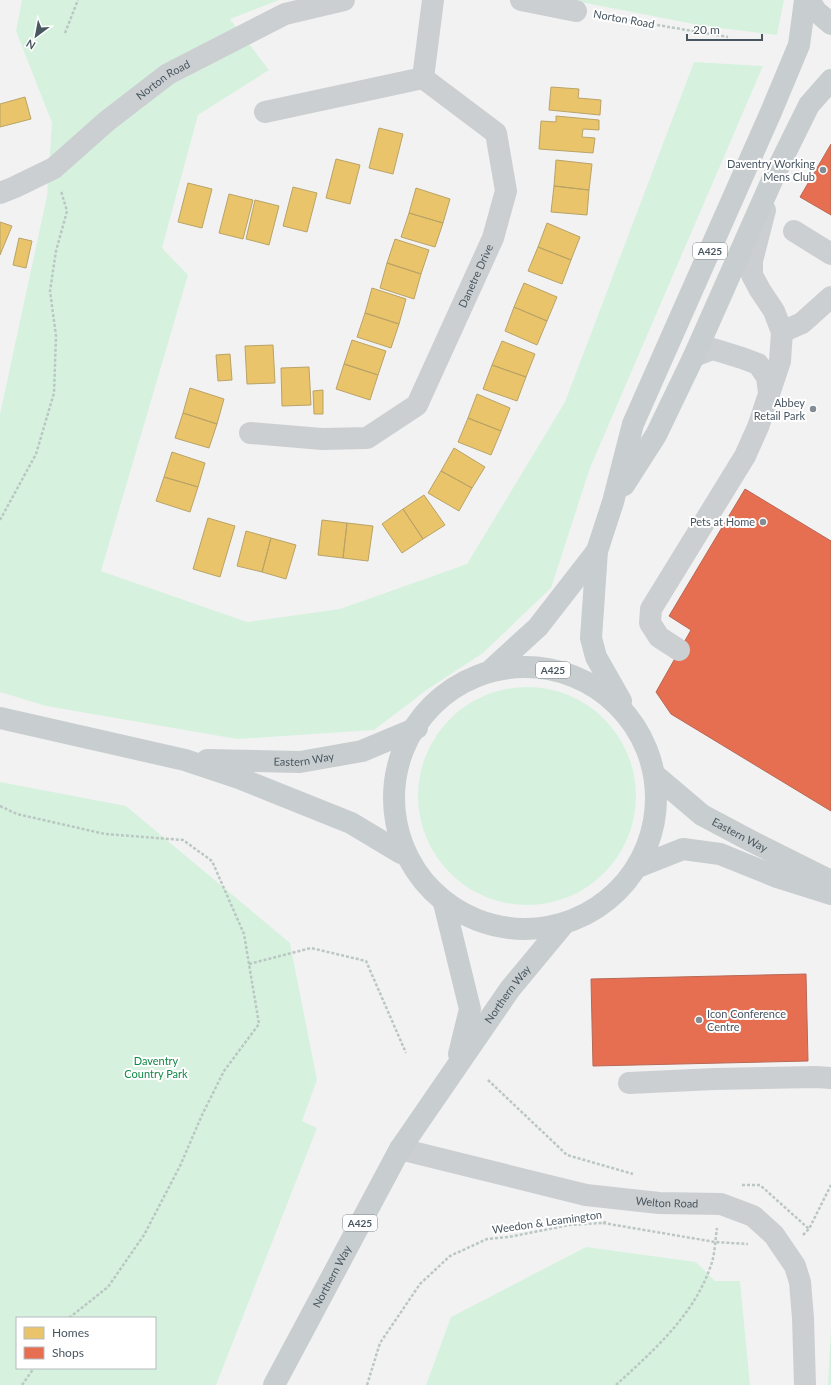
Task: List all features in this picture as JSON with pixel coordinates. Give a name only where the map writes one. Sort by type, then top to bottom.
[{"type":"main road","name":"A425","points":[[656,776],[646,742],[638,724],[622,703],[596,657],[591,638],[597,551],[613,502],[633,424],[771,112],[799,45],[805,0]]},
{"type":"main road","points":[[809,0],[816,11],[831,24]]},
{"type":"main road","name":"A425","points":[[613,502],[656,435],[694,356],[773,178],[809,105],[831,80]]},
{"type":"main road","name":"A425","points":[[597,551],[538,627],[492,669],[441,697],[417,728],[398,766],[395,824],[401,853],[422,883],[444,904],[476,920],[498,928],[520,930],[563,925],[606,899],[640,866]]},
{"type":"main road","name":"A425","points":[[492,669],[544,668],[580,676],[622,703]]},
{"type":"main road","name":"Eastern Way","points":[[0,718],[185,760],[239,778],[351,823],[401,853]]},
{"type":"main road","name":"Eastern Way","points":[[185,760],[300,762],[362,751],[417,728]]},
{"type":"main road","points":[[640,866],[653,826],[656,800],[656,776]]},
{"type":"main road","name":"Eastern Way","points":[[656,776],[702,815],[831,881]]},
{"type":"main road","name":"Eastern Way","points":[[640,866],[682,849],[720,854],[777,877],[831,894]]},
{"type":"main road","name":"Northern Way","points":[[444,904],[470,1009],[456,1067]]},
{"type":"main road","name":"Northern Way","points":[[274,1385],[400,1149],[510,989],[563,925]]},
{"type":"street","name":"Norton Road","points":[[0,193],[54,168],[107,121],[168,74],[286,14],[344,0]]},
{"type":"street","points":[[265,112],[423,78],[433,0]]},
{"type":"street","points":[[521,0],[576,11]]},
{"type":"street","name":"Danetre Drive","points":[[250,433],[322,439],[368,438],[418,405],[493,238],[506,191],[496,133],[423,78]]},
{"type":"street","points":[[679,650],[660,637],[653,628],[650,623],[651,610],[745,456],[758,427],[780,361],[782,332],[774,311],[752,275],[752,260],[773,178]]},
{"type":"street","points":[[794,231],[831,254]]},
{"type":"street","points":[[782,332],[802,323],[831,297]]},
{"type":"street","points":[[694,356],[713,350],[758,364],[767,376],[770,393]]},
{"type":"street","points":[[629,1083],[714,1079],[831,1078]]},
{"type":"street","name":"Welton Road","points":[[400,1149],[586,1195],[659,1203],[721,1204],[753,1216],[774,1235],[795,1266],[800,1282],[803,1318],[805,1385]]},
{"type":"path","points":[[65,33],[78,0]]},
{"type":"path","name":"Norton Road","points":[[576,11],[728,37]]},
{"type":"path","points":[[0,520],[36,454],[54,393],[56,336],[50,291],[56,251],[66,211],[54,168]]},
{"type":"path","points":[[0,806],[17,814],[105,834],[183,840],[212,861],[244,934],[259,1024],[224,1071],[202,1115],[180,1166],[144,1235],[108,1287],[70,1317]]},
{"type":"path","points":[[249,964],[311,948],[366,961],[406,1053]]},
{"type":"path","points":[[488,1080],[567,1155],[634,1174]]},
{"type":"path","points":[[738,1185],[760,1185],[809,1229]]},
{"type":"path","points":[[787,1254],[809,1229],[831,1185]]},
{"type":"path","points":[[616,1385],[654,1349],[685,1314],[703,1285],[711,1267],[721,1204]]},
{"type":"path","name":"Weedon & Leamington","points":[[367,1385],[380,1343],[420,1284],[450,1256],[487,1239],[509,1237],[569,1225],[602,1223],[609,1221]]},
{"type":"path","points":[[602,1223],[715,1242],[749,1244],[754,1246]]},
{"type":"path","points":[[22,1385],[33,1369]]},
{"type":"green space","points":[[22,0],[279,0],[230,19],[269,70],[198,115],[162,248],[188,275],[101,571],[247,622],[340,609],[467,564],[565,402],[694,62],[763,66],[590,468],[551,588],[483,653],[428,689],[374,730],[237,739],[46,706],[0,692],[0,414],[47,196],[52,123],[16,31]]},
{"type":"green space","points":[[570,0],[784,0],[777,35],[704,26]]},
{"type":"green space","points":[[516,687],[538,687],[559,691],[579,699],[596,711],[612,727],[624,744],[632,764],[636,785],[636,807],[632,828],[624,848],[612,865],[596,881],[579,893],[559,901],[538,905],[516,905],[495,901],[475,893],[458,881],[442,865],[430,848],[422,828],[418,807],[418,785],[422,764],[430,744],[442,727],[458,711],[475,699],[495,691]]},
{"type":"green space","name":"Daventry Country Park","points":[[0,782],[126,806],[290,943],[317,1080],[302,1121],[317,1128],[216,1385],[0,1385]]},
{"type":"green space","points":[[586,1247],[696,1262],[715,1281],[740,1281],[750,1385],[426,1385],[451,1317]]},
{"type":"green space","points":[[831,1327],[831,1385],[828,1385]]},
{"type":"building: Homes","points":[[551,87],[579,89],[578,98],[601,100],[600,115],[549,110]]},
{"type":"building: Homes","points":[[25,97],[31,119],[0,127],[0,104]]},
{"type":"building: Homes","points":[[556,116],[599,120],[599,130],[583,129],[582,137],[595,138],[593,153],[539,149],[541,121],[556,122]]},
{"type":"building: Homes","points":[[379,128],[403,134],[393,174],[369,168]]},
{"type":"building: Homes","points":[[336,159],[360,165],[350,204],[326,198]]},
{"type":"building: Homes","points":[[556,160],[592,164],[589,190],[554,186]]},
{"type":"building: Homes","points":[[188,183],[212,189],[202,228],[178,222]]},
{"type":"building: Homes","points":[[554,186],[589,190],[587,215],[551,212]]},
{"type":"building: Homes","points":[[293,187],[317,193],[307,232],[283,226]]},
{"type":"building: Homes","points":[[416,188],[450,199],[443,223],[409,213]]},
{"type":"building: Homes","points":[[229,194],[253,200],[243,239],[219,233]]},
{"type":"building: Homes","points":[[255,200],[279,206],[269,245],[246,239]]},
{"type":"building: Homes","points":[[409,213],[443,223],[435,247],[401,237]]},
{"type":"building: Homes","points":[[0,222],[12,226],[0,255]]},
{"type":"building: Homes","points":[[547,223],[580,237],[571,260],[538,247]]},
{"type":"building: Homes","points":[[19,238],[32,241],[26,268],[13,265]]},
{"type":"building: Homes","points":[[395,239],[429,250],[421,274],[387,263]]},
{"type":"building: Homes","points":[[538,247],[571,260],[562,284],[528,271]]},
{"type":"building: Homes","points":[[387,263],[421,274],[414,299],[380,288]]},
{"type":"building: Homes","points":[[524,283],[557,297],[547,321],[514,307]]},
{"type":"building: Homes","points":[[372,288],[406,299],[399,324],[365,313]]},
{"type":"building: Homes","points":[[514,307],[547,321],[537,345],[505,331]]},
{"type":"building: Homes","points":[[365,313],[399,324],[391,348],[357,337]]},
{"type":"building: Homes","points":[[352,340],[386,351],[378,375],[344,364]]},
{"type":"building: Homes","points":[[502,341],[535,354],[526,377],[492,365]]},
{"type":"building: Homes","points":[[273,345],[275,383],[247,384],[245,346]]},
{"type":"building: Homes","points":[[230,354],[232,380],[218,381],[216,355]]},
{"type":"building: Homes","points":[[344,364],[378,375],[370,400],[336,389]]},
{"type":"building: Homes","points":[[492,365],[526,377],[517,401],[483,389]]},
{"type":"building: Homes","points":[[309,367],[311,405],[282,406],[281,368]]},
{"type":"building: Homes","points":[[190,388],[224,399],[217,424],[183,413]]},
{"type":"building: Homes","points":[[323,390],[323,414],[314,414],[313,391]]},
{"type":"building: Homes","points":[[477,394],[510,408],[501,431],[468,418]]},
{"type":"building: Homes","points":[[183,413],[217,424],[209,448],[175,438]]},
{"type":"building: Homes","points":[[468,418],[501,431],[491,455],[458,442]]},
{"type":"building: Homes","points":[[454,448],[485,467],[472,488],[441,471]]},
{"type":"building: Homes","points":[[172,452],[205,463],[198,487],[164,477]]},
{"type":"building: Homes","points":[[441,471],[472,488],[459,511],[428,493]]},
{"type":"building: Homes","points":[[164,477],[198,487],[190,512],[156,501]]},
{"type":"building: Homes","points":[[424,495],[445,525],[423,539],[403,509]]},
{"type":"building: Homes","points":[[403,509],[423,539],[402,553],[382,524]]},
{"type":"building: Homes","points":[[208,518],[235,526],[220,577],[193,569]]},
{"type":"building: Homes","points":[[322,520],[347,523],[343,558],[318,555]]},
{"type":"building: Homes","points":[[347,523],[373,526],[368,561],[343,558]]},
{"type":"building: Homes","points":[[246,531],[271,538],[262,572],[237,566]]},
{"type":"building: Homes","points":[[271,538],[296,545],[286,579],[262,572]]},
{"type":"building: Shops","name":"Daventry Working Mens Club","points":[[831,144],[831,215],[800,197]]},
{"type":"building: Shops","points":[[745,489],[831,541],[831,811],[671,714],[656,692],[691,630],[669,616]]},
{"type":"building: Shops","name":"Icon Conference Centre","points":[[806,974],[808,1061],[593,1066],[591,979]]},
{"type":"place","name":"Daventry Working Mens Club","points":[[823,170]]},
{"type":"place","name":"Abbey Retail Park","points":[[813,409]]},
{"type":"place","name":"Pets at Home","points":[[763,522]]},
{"type":"place","name":"Icon Conference Centre","points":[[699,1020]]}]
